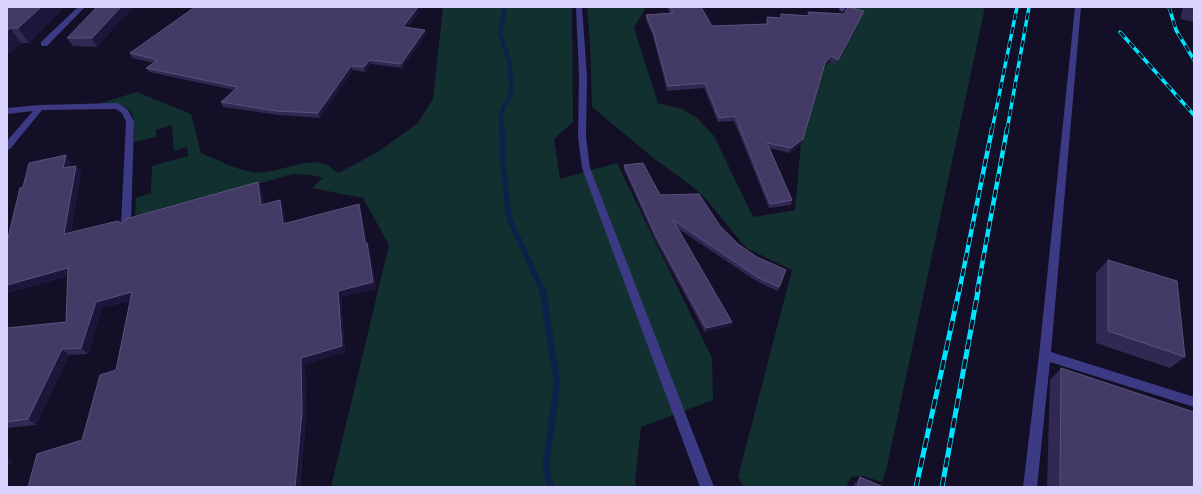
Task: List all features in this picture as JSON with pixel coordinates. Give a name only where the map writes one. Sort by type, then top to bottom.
[{"type":"street","points":[[44,44],[82,7]]},
{"type":"street","points":[[579,7],[583,76],[582,137],[586,168],[707,487]]},
{"type":"street","points":[[1030,487],[1045,355],[1078,7]]},
{"type":"street","points":[[7,111],[40,108],[118,106],[125,112],[130,122],[126,224]]},
{"type":"street","points":[[7,147],[40,108]]},
{"type":"street","points":[[1045,355],[1194,402]]},
{"type":"green space","points":[[443,7],[572,7],[573,122],[554,139],[560,179],[617,163],[712,358],[713,400],[641,427],[635,481],[636,487],[331,487],[389,245],[363,198],[312,188],[323,178],[311,175],[294,174],[135,218],[136,198],[151,193],[152,166],[188,156],[187,147],[174,151],[172,125],[156,130],[156,137],[134,142],[132,113],[128,109],[123,106],[116,105],[94,105],[137,92],[191,114],[201,153],[226,164],[246,171],[262,172],[313,162],[322,163],[338,173],[378,152],[418,123],[433,99]]},
{"type":"green space","points":[[587,7],[646,7],[634,28],[658,103],[682,109],[697,118],[714,136],[753,217],[795,210],[801,144],[823,67],[844,51],[846,12],[848,7],[985,7],[886,471],[882,482],[863,476],[851,477],[846,487],[744,487],[738,477],[792,270],[746,248],[707,200],[693,187],[652,157],[592,107],[590,41]]},
{"type":"building","points":[[7,7],[41,7],[18,28],[10,28],[7,31]]},
{"type":"building","points":[[97,7],[121,7],[92,38],[67,38]]},
{"type":"building","points":[[195,7],[418,7],[403,27],[425,30],[401,64],[370,60],[364,67],[351,66],[318,113],[276,111],[221,102],[238,87],[146,68],[158,60],[130,53]]},
{"type":"building","points":[[670,7],[701,7],[712,26],[768,24],[767,17],[781,18],[781,14],[810,16],[808,12],[844,14],[848,7],[864,11],[838,60],[831,56],[825,63],[803,139],[791,148],[767,143],[792,200],[770,204],[735,116],[719,118],[705,83],[668,86],[653,31],[646,15],[673,13]]},
{"type":"building","points":[[66,155],[63,168],[76,166],[64,234],[118,221],[121,223],[126,219],[258,182],[261,205],[280,200],[283,224],[359,204],[373,282],[338,291],[342,346],[301,358],[302,412],[295,487],[28,487],[37,454],[82,440],[100,375],[116,370],[132,292],[96,302],[81,348],[62,349],[28,419],[7,422],[7,328],[66,322],[68,268],[7,285],[7,242],[20,188],[23,187],[29,163]]},
{"type":"building","points":[[643,163],[660,195],[699,194],[720,226],[738,244],[757,257],[786,270],[779,287],[759,278],[673,220],[732,322],[706,328],[656,236],[624,165]]},
{"type":"building","points":[[1108,260],[1177,281],[1185,357],[1108,331]]},
{"type":"building","points":[[1061,368],[1194,412],[1194,487],[1060,487]]},
{"type":"building","points":[[860,477],[881,486],[857,487]]},
{"type":"waterway","points":[[502,130],[501,114],[512,91],[509,60],[500,33],[505,7]]},
{"type":"waterway","points":[[502,129],[503,163],[509,218],[543,292]]},
{"type":"waterway","points":[[543,291],[557,383],[546,466],[550,487]]},
{"type":"railway","points":[[992,130],[1017,7]]},
{"type":"railway","points":[[1007,130],[1029,7]]},
{"type":"railway","points":[[1169,7],[1176,30],[1194,60]]},
{"type":"railway","points":[[1120,32],[1194,115]]},
{"type":"railway","points":[[959,292],[992,129]]},
{"type":"railway","points":[[977,292],[1007,129]]},
{"type":"railway","points":[[916,487],[959,291]]},
{"type":"railway","points":[[942,487],[978,291]]}]
